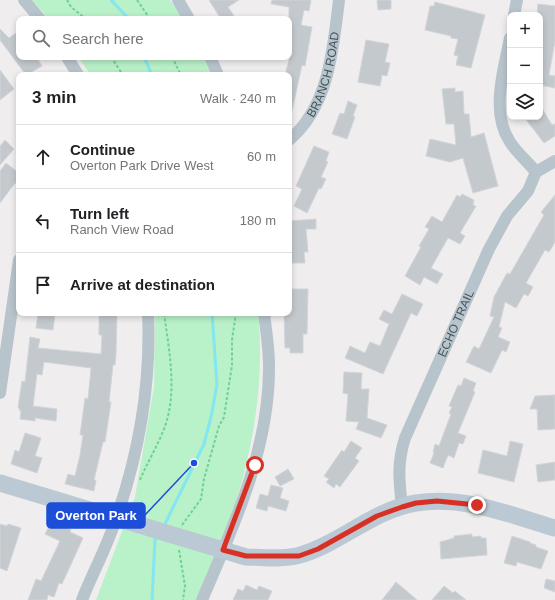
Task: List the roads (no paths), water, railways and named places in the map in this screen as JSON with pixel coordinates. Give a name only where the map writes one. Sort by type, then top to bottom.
[{"type":"street","points":[[24,0],[37,16]]},
{"type":"street","points":[[178,0],[187,16]]},
{"type":"street","name":"BRANCH ROAD","points":[[292,138],[299,132],[308,120],[321,94],[335,34],[339,0]]},
{"type":"street","points":[[515,12],[517,0]]},
{"type":"street","points":[[508,48],[499,87],[502,122],[509,142],[536,172],[555,161]]},
{"type":"street","points":[[69,60],[76,72]]},
{"type":"street","points":[[211,60],[217,72]]},
{"type":"street","name":"ECHO TRAIL","points":[[402,507],[398,470],[400,455],[405,438],[489,249],[507,216],[528,191],[536,172]]},
{"type":"street","points":[[0,393],[16,281]]},
{"type":"street","points":[[82,600],[117,518],[131,469],[145,391],[148,316]]},
{"type":"street","points":[[202,600],[223,550],[255,465],[264,424],[269,364],[264,316]]},
{"type":"street","points":[[0,483],[117,518],[177,532],[223,550],[246,556],[299,556],[318,549],[377,516],[416,503],[437,501],[470,504],[555,528]]},
{"type":"waterway","points":[[111,0],[126,16]]},
{"type":"waterway","points":[[145,60],[151,72]]},
{"type":"waterway","points":[[164,526],[204,444],[211,417],[217,385],[212,316]]},
{"type":"waterway","points":[[152,600],[155,540],[158,536]]},
{"type":"place","name":"Overton Park","points":[[194,463]]}]
